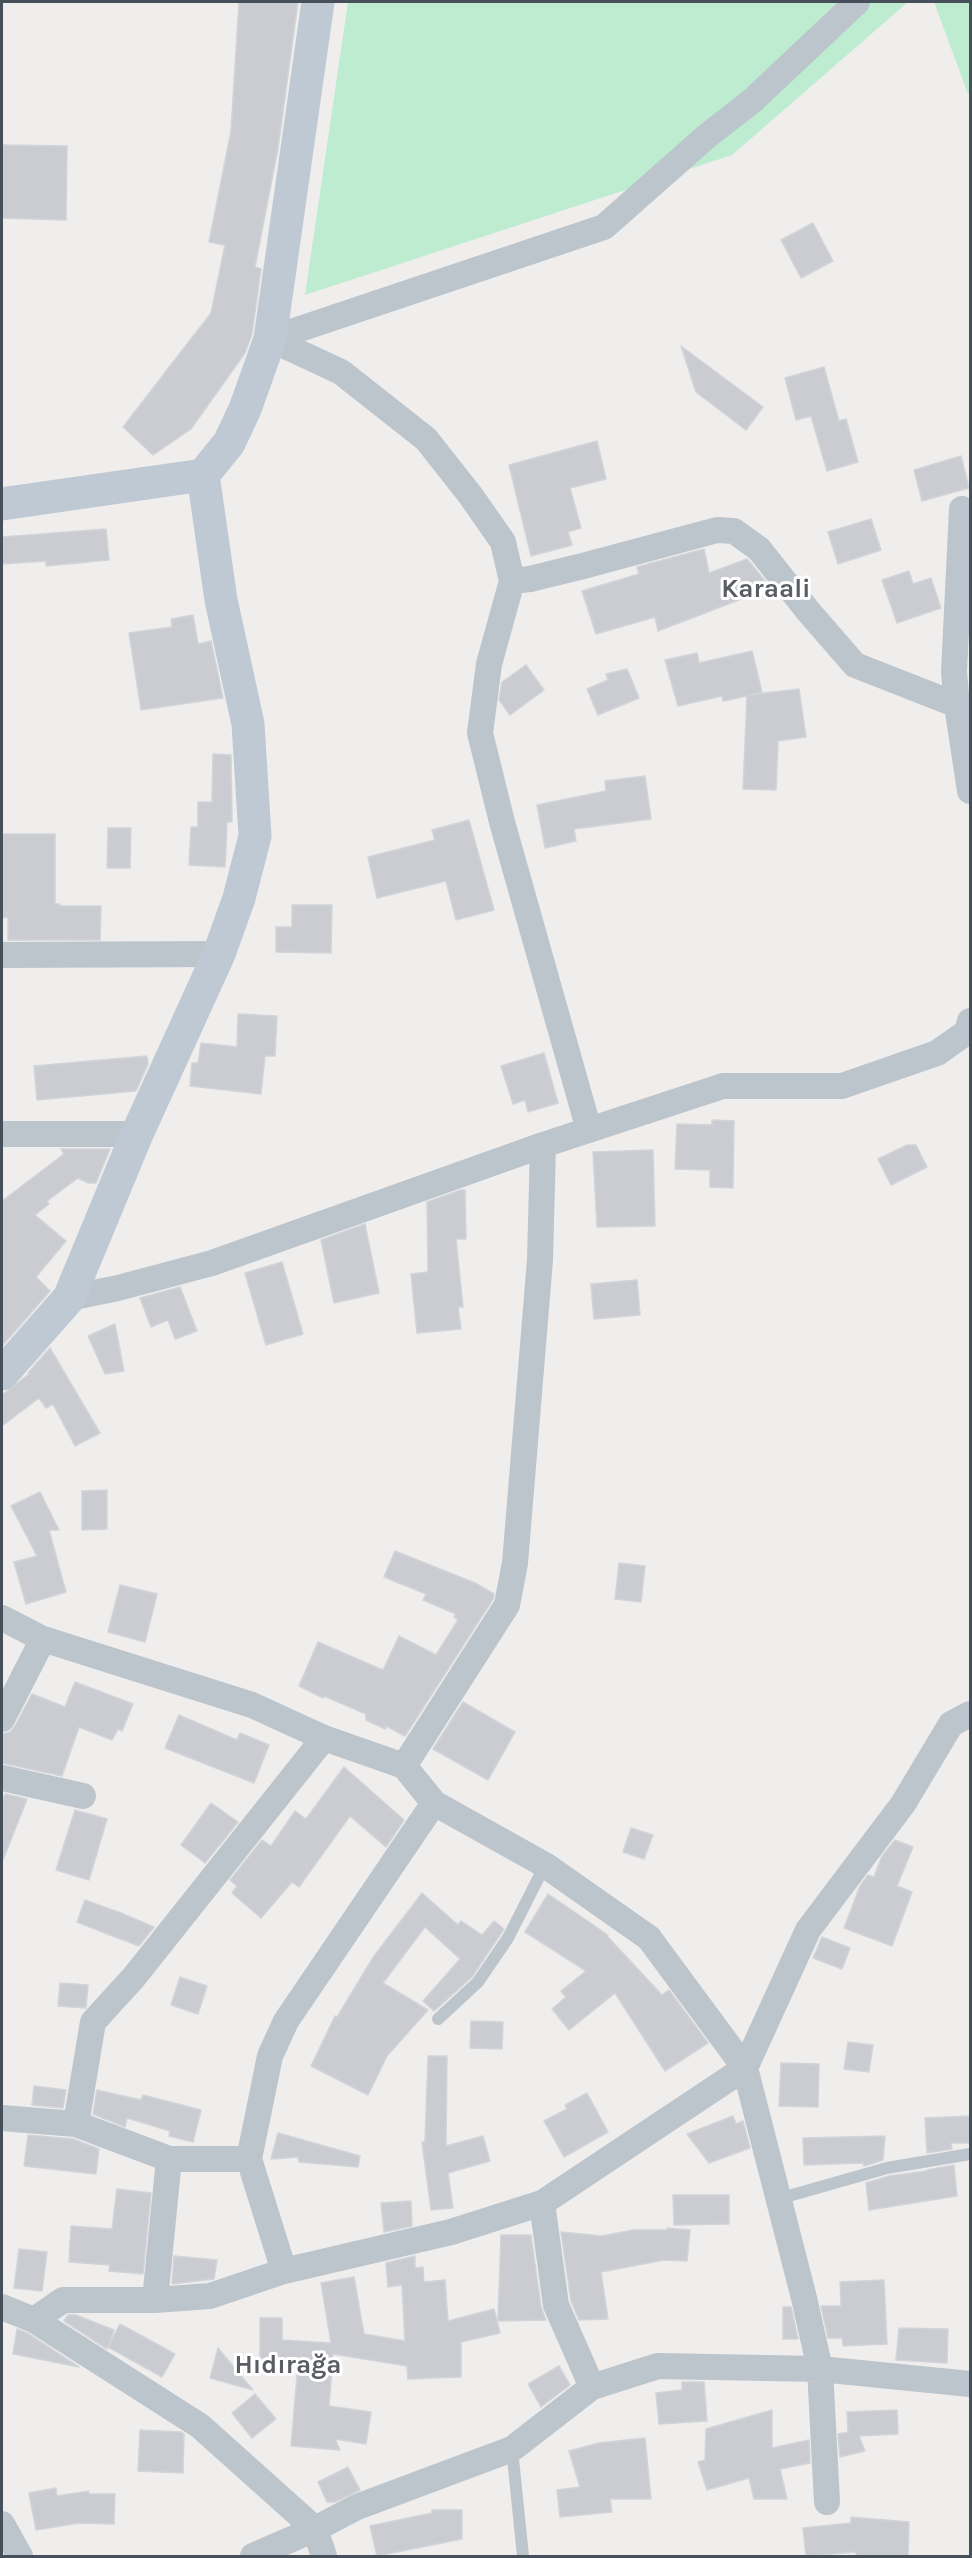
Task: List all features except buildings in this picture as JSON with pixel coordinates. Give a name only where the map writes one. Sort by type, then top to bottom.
[{"type":"street","points":[[2,504],[203,475],[229,443],[245,409],[270,339],[318,2]]},
{"type":"street","points":[[270,339],[604,227],[708,136],[752,101],[857,2]]},
{"type":"street","points":[[270,339],[341,372],[426,439],[471,496],[503,542],[512,580],[489,664],[480,733],[502,822],[589,1130]]},
{"type":"street","points":[[2,1374],[69,1298],[137,1134],[219,954],[238,898],[255,836],[248,724],[221,600],[203,475]]},
{"type":"street","points":[[962,509],[954,672],[970,791]]},
{"type":"street","points":[[512,580],[531,579],[717,530],[734,531],[759,549],[855,665],[957,705]]},
{"type":"street","points":[[2,955],[219,954]]},
{"type":"street","points":[[69,1298],[118,1288],[212,1263],[543,1145],[723,1086],[842,1086],[937,1053],[967,1032],[970,1021]]},
{"type":"street","points":[[2,1134],[137,1134]]},
{"type":"street","points":[[404,1766],[507,1605],[515,1563],[538,1283],[543,1145]]},
{"type":"street","points":[[2,1618],[43,1639],[252,1705],[324,1738],[404,1766],[434,1803],[545,1865],[649,1938],[745,2068],[820,2369],[827,2502]]},
{"type":"street","points":[[2,1719],[43,1639]]},
{"type":"street","points":[[34,2320],[63,2300],[155,2300],[210,2296],[284,2271],[451,2232],[542,2203],[745,2068],[808,1930],[903,1804],[951,1724],[970,1714]]},
{"type":"street","points":[[76,2124],[93,2022],[134,1977],[324,1738]]},
{"type":"street","points":[[2,1778],[83,1796]]},
{"type":"street","points":[[284,2271],[249,2159],[270,2056],[286,2021],[434,1803]]},
{"type":"street","points":[[2,2118],[76,2124],[169,2159],[249,2159]]},
{"type":"street","points":[[155,2300],[169,2159]]},
{"type":"street","points":[[542,2203],[556,2305],[592,2387]]},
{"type":"street","points":[[2,2307],[34,2320],[200,2426],[315,2529],[324,2556]]},
{"type":"street","points":[[253,2556],[315,2529],[357,2507],[512,2449],[592,2387],[658,2366],[820,2369],[970,2384]]},
{"type":"street","points":[[2,2524],[20,2556]]},
{"type":"lane","points":[[438,2019],[478,1982],[508,1938],[545,1865]]},
{"type":"lane","points":[[778,2199],[887,2168],[970,2154]]},
{"type":"lane","points":[[512,2449],[524,2556]]},
{"type":"green space","points":[[348,2],[908,2],[732,155],[305,295]]},
{"type":"green space","points":[[934,2],[970,2],[970,93],[968,94]]},
{"type":"district","name":"Karaali","points":[[766,590]]},
{"type":"district","name":"Hıdırağa","points":[[288,2366]]}]
